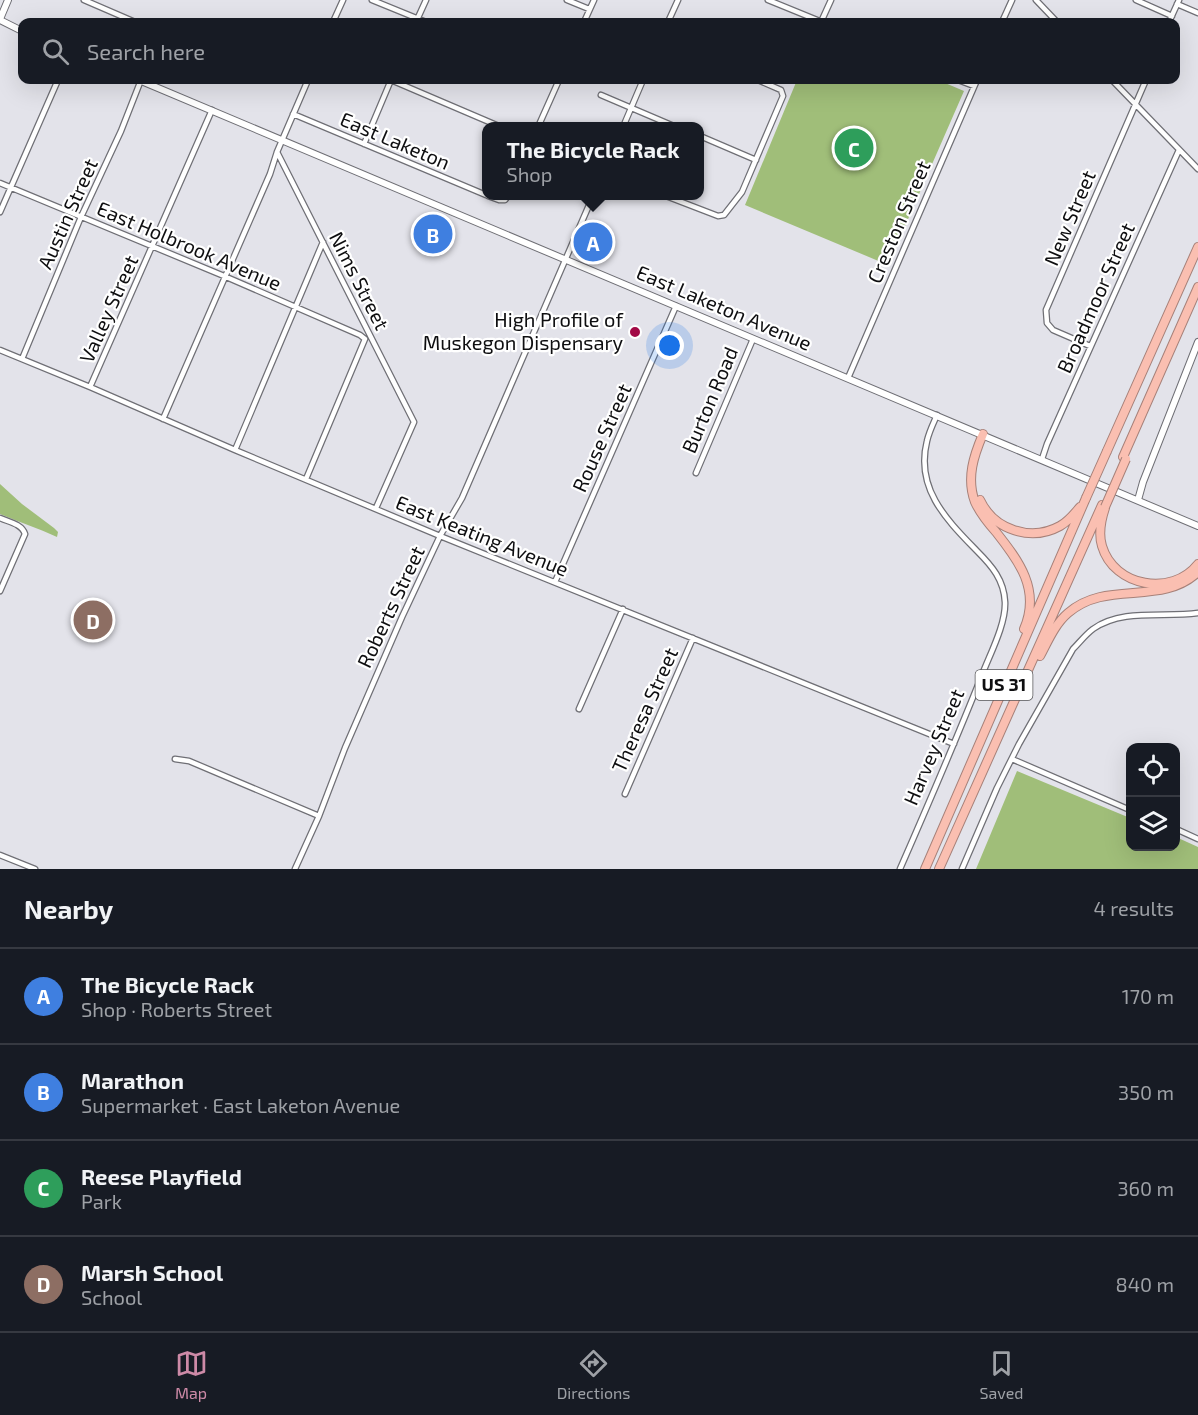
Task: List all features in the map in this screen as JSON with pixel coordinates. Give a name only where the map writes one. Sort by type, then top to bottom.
[{"type":"highway","name":"US 31","points":[[924,869],[1198,247]]},
{"type":"highway","name":"US 31","points":[[939,869],[1125,458],[1198,287]]},
{"type":"highway","points":[[983,434],[976,465],[976,488],[982,505],[1001,525],[1025,533],[1045,532],[1069,520],[1086,500]]},
{"type":"highway","points":[[983,434],[972,466],[975,500],[981,513],[1022,568],[1030,594],[1029,615],[1018,643],[1014,662]]},
{"type":"highway","points":[[1103,506],[1100,533],[1102,547],[1112,564],[1125,576],[1149,584],[1170,583],[1198,564]]},
{"type":"highway","points":[[1016,699],[1023,694],[1041,655],[1066,614],[1082,603],[1109,594],[1170,588],[1191,579],[1198,572]]},
{"type":"main road","points":[[8,0],[0,19],[18,29]]},
{"type":"main road","name":"East Laketon Avenue","points":[[150,84],[1198,525]]},
{"type":"main road","points":[[1138,500],[1198,342]]},
{"type":"street","points":[[84,0],[126,18]]},
{"type":"street","points":[[335,18],[343,0]]},
{"type":"street","points":[[372,0],[411,18]]},
{"type":"street","points":[[418,18],[426,0]]},
{"type":"street","points":[[567,0],[589,9]]},
{"type":"street","points":[[586,18],[594,0]]},
{"type":"street","points":[[670,18],[678,0]]},
{"type":"street","points":[[768,0],[811,18]]},
{"type":"street","points":[[823,18],[831,0]]},
{"type":"street","points":[[1004,18],[1012,0]]},
{"type":"street","points":[[1036,0],[1053,18]]},
{"type":"street","points":[[1136,0],[1172,16],[1178,2],[1198,13]]},
{"type":"street","points":[[0,212],[56,84]]},
{"type":"street","name":"Austin Street","points":[[22,359],[81,217],[119,135],[138,84]]},
{"type":"street","points":[[163,419],[270,174],[306,84]]},
{"type":"street","points":[[364,144],[389,84]]},
{"type":"street","points":[[401,84],[491,122]]},
{"type":"street","points":[[540,122],[557,84]]},
{"type":"street","points":[[625,122],[641,84]]},
{"type":"street","points":[[678,200],[716,216],[723,215],[742,192],[783,99],[779,88],[768,84]]},
{"type":"street","points":[[969,84],[974,86]]},
{"type":"street","points":[[1116,84],[1198,169]]},
{"type":"street","name":"New Street","points":[[1090,346],[1053,330],[1047,323],[1046,310],[1144,84]]},
{"type":"street","name":"Creston Street","points":[[848,378],[974,86]]},
{"type":"street","points":[[601,95],[666,122]]},
{"type":"street","name":"Valley Street","points":[[90,387],[212,110]]},
{"type":"street","name":"East Laketon","points":[[293,114],[482,193]]},
{"type":"street","points":[[704,138],[756,160]]},
{"type":"street","name":"Broadmoor Street","points":[[1042,459],[1090,346],[1179,150]]},
{"type":"street","name":"Nims Street","points":[[277,152],[414,422],[376,508]]},
{"type":"street","name":"East Holbrook Avenue","points":[[0,183],[224,276],[365,339],[306,479]]},
{"type":"street","name":"Roberts Street","points":[[295,869],[377,672],[440,536],[462,498],[591,200]]},
{"type":"street","points":[[235,450],[322,242]]},
{"type":"street","name":"Rouse Street","points":[[555,582],[676,306]]},
{"type":"street","name":"Burton Road","points":[[696,473],[753,339]]},
{"type":"street","name":"East Keating Avenue","points":[[0,350],[440,536],[954,744]]},
{"type":"street","name":"Harvey Street","points":[[900,869],[999,632],[1005,605],[1003,588],[996,573],[945,517],[931,492],[926,473],[925,449],[937,415]]},
{"type":"street","points":[[0,518],[21,527],[25,532],[0,591]]},
{"type":"street","points":[[579,709],[623,609]]},
{"type":"street","points":[[962,869],[1019,744],[1073,649],[1094,628],[1119,618],[1198,613]]},
{"type":"street","name":"Theresa Street","points":[[625,794],[693,638]]},
{"type":"street","points":[[175,759],[189,761],[319,816]]},
{"type":"street","points":[[1012,759],[1126,808]]},
{"type":"street","points":[[1180,831],[1198,839]]},
{"type":"street","points":[[0,855],[35,869]]},
{"type":"green space","points":[[795,84],[947,84],[964,91],[888,265],[745,205]]},
{"type":"green space","points":[[0,484],[54,528],[58,532],[57,537],[0,514]]},
{"type":"green space","points":[[1017,771],[1126,816],[1126,851],[1180,851],[1180,839],[1198,847],[1198,869],[976,869]]},
{"type":"place","name":"Reese Playfield","points":[[854,148]]},
{"type":"place","name":"Marathon","points":[[433,234]]},
{"type":"place","name":"The Bicycle Rack","points":[[593,242]]},
{"type":"place","name":"High Profile of Muskegon Dispensary","points":[[635,332]]},
{"type":"place","name":"Marsh School","points":[[93,620]]}]
